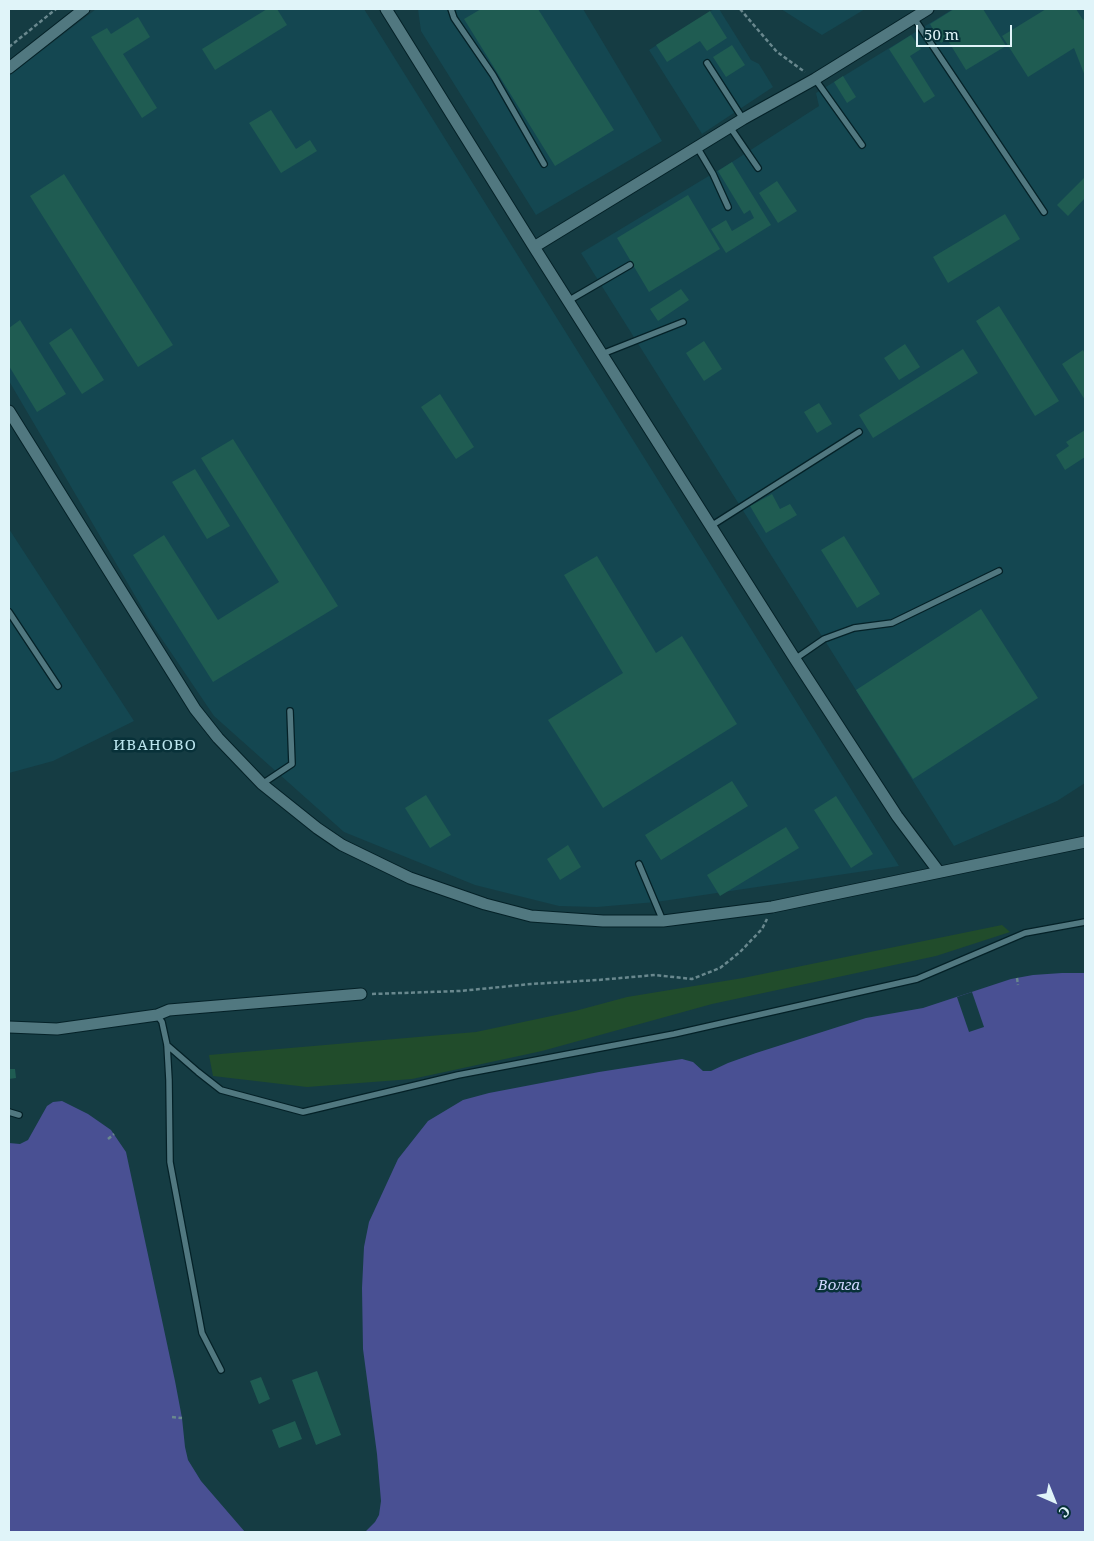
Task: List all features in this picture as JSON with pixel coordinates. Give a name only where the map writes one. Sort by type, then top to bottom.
[{"type":"street","points":[[9,68],[84,9]]},
{"type":"street","points":[[386,9],[795,659],[896,816],[939,872]]},
{"type":"street","points":[[534,247],[696,147],[815,79],[928,9]]},
{"type":"street","points":[[9,411],[195,709],[218,738],[262,784],[317,828],[342,845],[410,878],[485,904],[531,916],[602,921],[663,921],[772,907],[1085,842]]},
{"type":"street","points":[[9,1027],[57,1029],[158,1015],[169,1010],[360,994]]},
{"type":"lane","points":[[451,9],[454,18],[493,75],[544,164]]},
{"type":"lane","points":[[914,18],[1044,212]]},
{"type":"lane","points":[[706,63],[743,119]]},
{"type":"lane","points":[[815,79],[862,145]]},
{"type":"lane","points":[[730,127],[758,168]]},
{"type":"lane","points":[[696,147],[713,174],[728,207]]},
{"type":"lane","points":[[568,301],[630,265]]},
{"type":"lane","points":[[602,354],[683,322]]},
{"type":"lane","points":[[710,526],[859,432]]},
{"type":"lane","points":[[795,659],[824,640],[854,628],[892,623],[999,571]]},
{"type":"lane","points":[[9,612],[58,686]]},
{"type":"lane","points":[[262,784],[292,764],[290,711]]},
{"type":"lane","points":[[639,864],[663,921]]},
{"type":"lane","points":[[166,1045],[221,1090],[304,1112],[458,1075],[674,1034],[917,979],[1025,933],[1085,922]]},
{"type":"lane","points":[[158,1015],[162,1022],[166,1045],[169,1080],[170,1162],[202,1333],[222,1370]]},
{"type":"lane","points":[[9,1112],[19,1115]]},
{"type":"path","points":[[9,47],[56,9]]},
{"type":"path","points":[[740,9],[777,52],[815,79]]},
{"type":"path","points":[[360,994],[390,995],[460,992],[531,984],[655,975],[692,978],[720,968],[740,952],[762,929],[772,907]]},
{"type":"path","points":[[1017,978],[1018,985]]},
{"type":"path","points":[[108,1139],[114,1134]]},
{"type":"path","points":[[172,1417],[182,1418]]},
{"type":"shaded area","points":[[96,9],[364,9],[899,866],[656,902],[597,907],[559,906],[475,885],[344,832],[214,716],[151,623],[9,381],[9,76]]},
{"type":"shaded area","points":[[418,9],[583,9],[662,141],[536,215],[421,31]]},
{"type":"shaded area","points":[[714,9],[719,9],[751,60],[759,64],[773,87],[702,134],[649,50]]},
{"type":"shaded area","points":[[781,9],[865,9],[822,35]]},
{"type":"shaded area","points":[[953,9],[1085,9],[1085,783],[1057,801],[954,846],[581,253],[732,162],[819,106],[816,93]]},
{"type":"shaded area","points":[[9,529],[134,721],[53,761],[9,773]]},
{"type":"green space","points":[[1002,925],[1010,932],[936,956],[712,1004],[542,1051],[412,1079],[307,1087],[213,1076],[209,1055],[476,1032],[575,1011],[627,997],[743,978]]},
{"type":"water","name":"Волга","points":[[1062,973],[1085,973],[1085,1532],[365,1532],[379,1515],[381,1501],[377,1454],[363,1349],[362,1288],[364,1247],[369,1222],[398,1159],[428,1121],[463,1100],[489,1093],[599,1072],[682,1059],[693,1062],[703,1071],[711,1071],[756,1053],[866,1018],[923,1008],[1011,979]]},
{"type":"water","points":[[62,1101],[88,1114],[111,1130],[126,1152],[175,1381],[188,1460],[201,1481],[245,1532],[9,1532],[9,1143],[20,1144],[28,1140],[47,1106],[53,1102]]},
{"type":"pier","points":[[972,992],[984,1027],[969,1032],[957,997]]},
{"type":"building","points":[[267,9],[277,9],[287,25],[215,70],[202,49]]},
{"type":"building","points":[[481,9],[538,9],[614,130],[555,166],[464,19]]},
{"type":"building","points":[[954,9],[983,9],[1006,46],[966,70],[947,39],[941,43],[930,24]]},
{"type":"building","points":[[1046,9],[1076,9],[1083,20],[1085,18],[1085,76],[1074,48],[1028,77],[1002,36]]},
{"type":"building","points":[[710,11],[727,38],[707,51],[700,41],[667,62],[656,45]]},
{"type":"building","points":[[138,17],[150,37],[123,54],[157,108],[142,118],[91,37],[107,28],[111,34]]},
{"type":"building","points":[[911,35],[921,49],[910,56],[935,96],[924,103],[889,49]]},
{"type":"building","points":[[732,45],[745,65],[726,77],[713,57]]},
{"type":"building","points":[[843,76],[856,97],[847,103],[834,82]]},
{"type":"building","points":[[271,110],[296,149],[310,140],[317,151],[281,173],[249,123]]},
{"type":"building","points":[[732,162],[771,225],[726,253],[711,229],[726,220],[732,231],[754,218],[750,210],[744,214],[718,171]]},
{"type":"building","points":[[64,174],[173,345],[138,367],[30,196]]},
{"type":"building","points":[[1085,177],[1085,198],[1068,216],[1057,205]]},
{"type":"building","points":[[777,181],[797,211],[778,223],[759,193]]},
{"type":"building","points":[[688,195],[720,249],[649,292],[617,238]]},
{"type":"building","points":[[1005,214],[1020,239],[948,283],[933,257]]},
{"type":"building","points":[[681,289],[689,300],[658,321],[650,309]]},
{"type":"building","points":[[999,306],[1059,401],[1035,416],[976,321]]},
{"type":"building","points":[[20,320],[66,394],[37,412],[9,366],[9,328]]},
{"type":"building","points":[[71,328],[104,380],[82,394],[49,343]]},
{"type":"building","points":[[704,341],[722,369],[704,381],[686,353]]},
{"type":"building","points":[[905,344],[920,367],[899,380],[884,358]]},
{"type":"building","points":[[963,349],[978,373],[873,438],[859,415]]},
{"type":"building","points":[[1083,350],[1085,354],[1085,400],[1062,364]]},
{"type":"building","points":[[440,394],[474,447],[456,459],[421,407]]},
{"type":"building","points":[[819,403],[832,424],[817,433],[804,412]]},
{"type":"building","points":[[1085,430],[1085,457],[1065,470],[1056,455],[1069,446],[1066,442]]},
{"type":"building","points":[[233,439],[338,606],[213,682],[133,555],[164,535],[218,620],[279,582],[201,458]]},
{"type":"building","points":[[195,469],[230,526],[207,539],[172,482]]},
{"type":"building","points":[[772,494],[780,509],[790,504],[797,515],[766,533],[750,506]]},
{"type":"building","points":[[844,536],[880,594],[857,608],[821,550]]},
{"type":"building","points":[[597,556],[656,653],[682,636],[737,724],[603,808],[548,720],[623,673],[564,575]]},
{"type":"building","points":[[981,609],[1038,698],[913,779],[856,690]]},
{"type":"building","points":[[732,781],[748,806],[661,860],[645,835]]},
{"type":"building","points":[[426,795],[451,835],[430,848],[405,808]]},
{"type":"building","points":[[836,796],[873,854],[851,868],[814,810]]},
{"type":"building","points":[[786,827],[799,848],[720,896],[707,875]]},
{"type":"building","points":[[568,845],[581,867],[560,880],[547,859]]},
{"type":"building","points":[[9,1069],[15,1069],[16,1078],[9,1079]]},
{"type":"building","points":[[317,1371],[341,1435],[316,1445],[292,1380]]},
{"type":"building","points":[[261,1377],[270,1399],[259,1404],[250,1381]]},
{"type":"building","points":[[295,1421],[302,1439],[279,1448],[272,1430]]},
{"type":"district","name":"ИВАНОВО","points":[[155,746]]}]
